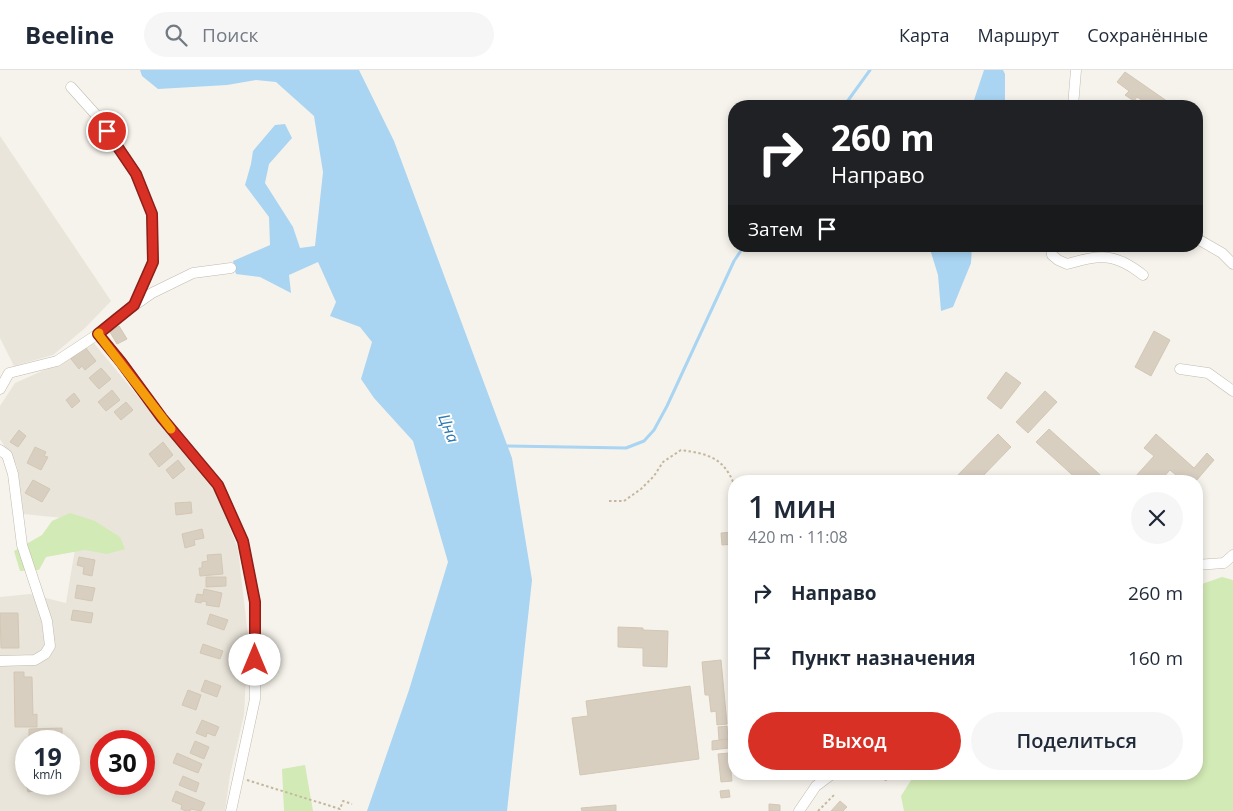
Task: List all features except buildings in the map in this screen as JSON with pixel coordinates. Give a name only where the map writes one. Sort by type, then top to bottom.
[{"type":"street","points":[[1074,100],[1076,70]]},
{"type":"street","points":[[70,87],[97,116],[136,174],[152,214],[153,262],[134,305]]},
{"type":"street","points":[[1203,242],[1222,253],[1233,264]]},
{"type":"street","points":[[1052,252],[1052,255],[1058,260],[1067,264],[1093,257],[1111,257],[1130,265],[1142,275]]},
{"type":"street","points":[[0,389],[9,373],[57,361],[98,334],[152,293],[193,273],[231,268]]},
{"type":"street","points":[[98,334],[162,418],[218,485],[243,541],[255,602],[255,699],[231,811]]},
{"type":"street","points":[[1180,369],[1208,373],[1233,391]]},
{"type":"street","points":[[0,450],[7,455],[12,474],[22,545],[47,621],[50,646],[45,654],[35,660],[0,661]]},
{"type":"street","points":[[1203,565],[1229,565],[1233,555]]},
{"type":"street","points":[[799,811],[816,786],[824,780]]},
{"type":"path","points":[[609,501],[624,502],[654,476],[663,462],[681,450],[704,454],[718,461],[728,470],[730,475]]},
{"type":"path","points":[[238,777],[340,809],[343,801],[352,804]]},
{"type":"path","points":[[818,811],[835,794]]},
{"type":"shaded area","points":[[0,136],[111,301],[85,328],[53,355],[14,366],[0,338]]},
{"type":"shaded area","points":[[93,342],[216,491],[238,549],[248,636],[244,715],[230,775],[225,811],[0,811],[0,597],[30,594],[66,603],[74,555],[83,520],[23,514],[17,466],[0,439],[0,406],[15,383],[49,368]]},
{"type":"green space","points":[[70,513],[95,521],[120,537],[125,549],[107,554],[85,550],[46,557],[39,570],[20,571],[14,551],[42,535],[52,521]]},
{"type":"green space","points":[[1222,577],[1233,580],[1233,811],[904,811],[901,796],[911,780],[1203,780],[1203,584]]},
{"type":"green space","points":[[305,765],[313,811],[284,811],[282,769]]},
{"type":"water","name":"Цна","points":[[140,70],[359,70],[394,141],[512,458],[532,580],[507,811],[367,811],[409,690],[448,562],[413,441],[374,398],[361,379],[372,342],[360,327],[330,316],[336,302],[318,262],[289,275],[291,293],[260,277],[236,274],[233,261],[270,245],[269,217],[245,185],[253,151],[275,125],[285,124],[292,138],[269,164],[265,183],[293,227],[300,248],[315,246],[323,172],[314,116],[276,82],[256,80],[227,85],[158,89],[142,76]]},
{"type":"water","points":[[984,70],[1003,70],[1005,74],[1005,100],[974,100]]},
{"type":"water","points":[[931,252],[972,252],[971,263],[953,307],[941,311],[938,275]]},
{"type":"waterway","points":[[848,100],[870,70]]},
{"type":"waterway","points":[[506,446],[626,448],[644,441],[654,430],[667,406],[734,261],[740,252]]},
{"type":"slow traffic","points":[[99,333],[171,429]]},
{"type":"route","points":[[107,131],[136,174],[152,214],[153,262],[134,305],[98,334],[162,418],[218,485],[243,541],[255,602],[255,660]]}]
